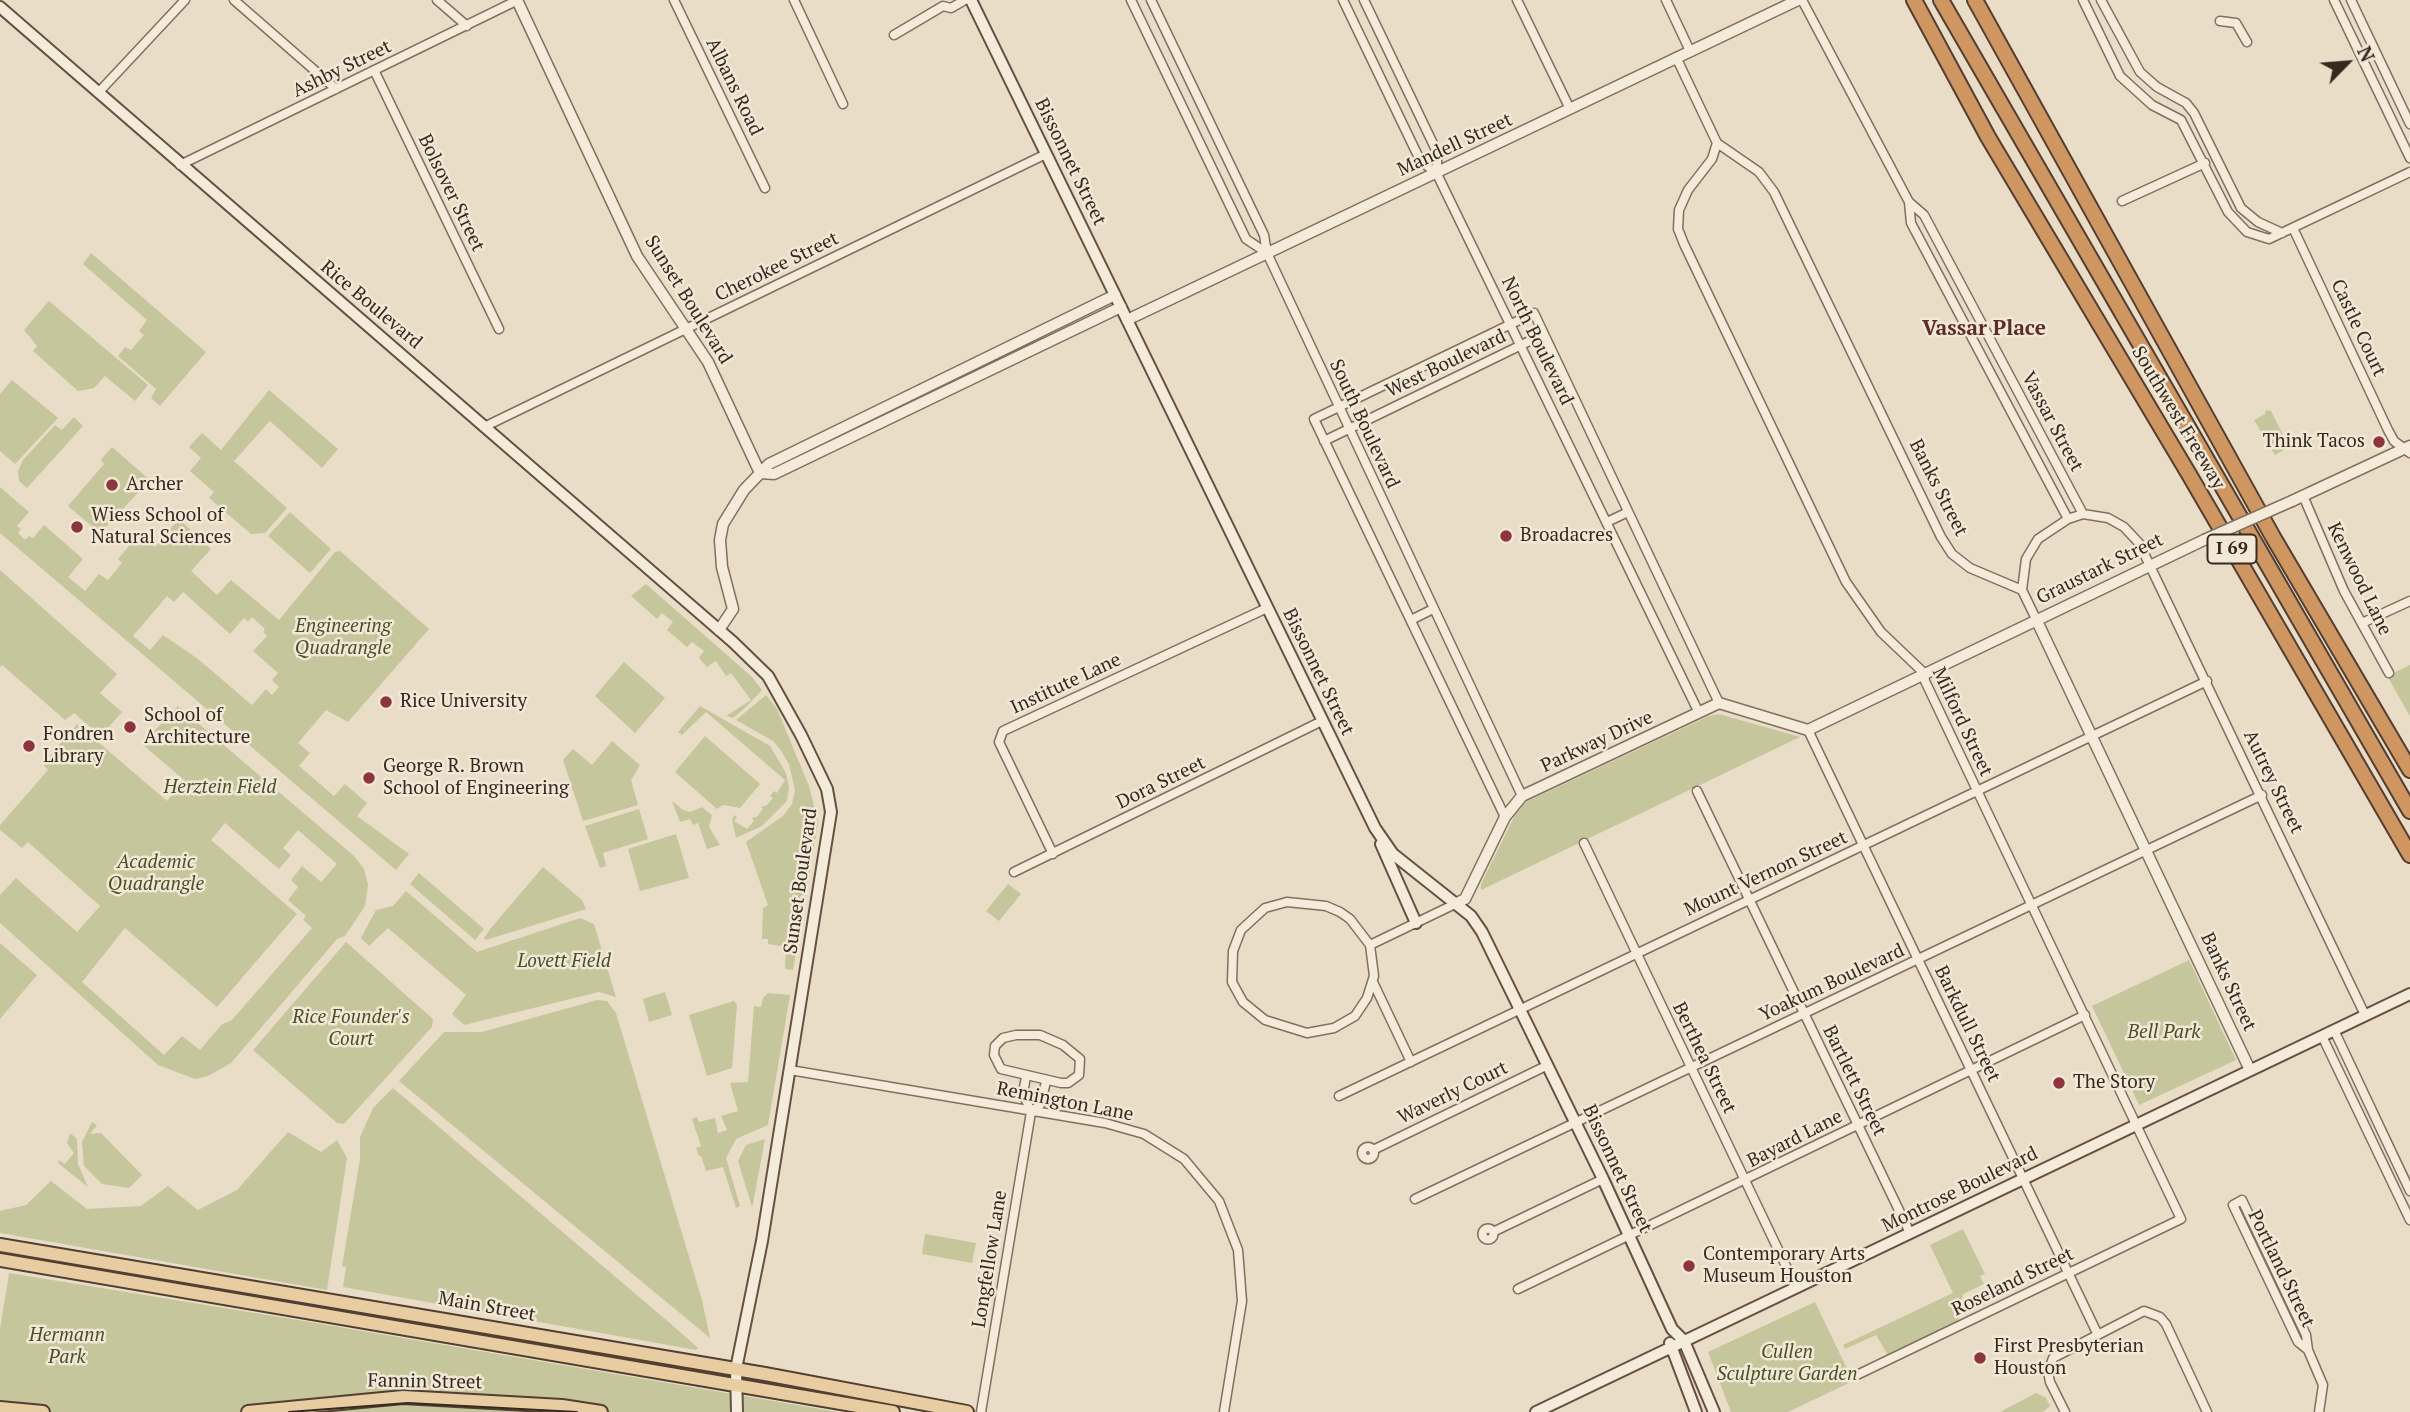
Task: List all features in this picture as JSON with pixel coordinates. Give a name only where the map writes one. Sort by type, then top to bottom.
[{"type":"highway","name":"Southwest Freeway","points":[[1914,0],[1988,137],[2190,476],[2410,855]]},
{"type":"highway","points":[[1941,0],[2410,811]]},
{"type":"highway","name":"Southwest Freeway","points":[[1975,0],[2267,525],[2410,770]]},
{"type":"main road","name":"Bissonnet Street","points":[[971,0],[1375,828],[1393,853],[1413,873],[1471,916],[1482,932],[1576,1121],[1672,1329],[1684,1340],[1714,1412]]},
{"type":"main road","name":"Rice Boulevard","points":[[0,8],[719,629]]},
{"type":"main road","name":"Sunset Boulevard","points":[[719,629],[768,676],[801,735],[829,800],[831,812],[762,1241],[736,1369],[737,1412]]},
{"type":"main road","points":[[1375,828],[1416,923]]},
{"type":"main road","name":"Montrose Boulevard","points":[[1536,1412],[2410,993]]},
{"type":"main road","name":"Main Street","points":[[0,1245],[736,1369],[967,1412]]},
{"type":"main road","name":"Main Street","points":[[0,1260],[893,1412]]},
{"type":"main road","points":[[1672,1329],[1670,1347],[1696,1412]]},
{"type":"main road","name":"Fannin Street","points":[[248,1412],[403,1397],[562,1406],[601,1412]]},
{"type":"main road","points":[[0,1408],[43,1412]]},
{"type":"street","points":[[98,93],[185,0]]},
{"type":"street","points":[[234,0],[335,89]]},
{"type":"street","points":[[437,0],[467,26]]},
{"type":"street","name":"Ashby Street","points":[[180,165],[517,0]]},
{"type":"street","name":"Sunset Boulevard","points":[[517,0],[637,256],[708,362],[760,473]]},
{"type":"street","name":"Albans Road","points":[[674,0],[765,188]]},
{"type":"street","points":[[794,0],[843,104]]},
{"type":"street","points":[[894,35],[944,3],[951,8],[965,0]]},
{"type":"street","name":"South Boulevard","points":[[1131,0],[1246,239],[1267,253]]},
{"type":"street","name":"South Boulevard","points":[[1151,0],[1264,235],[1267,253],[1521,796]]},
{"type":"street","name":"North Boulevard","points":[[1343,0],[1420,160],[1437,174],[1699,713]]},
{"type":"street","name":"North Boulevard","points":[[1364,0],[1437,152],[1437,174]]},
{"type":"street","points":[[1517,0],[1570,109]]},
{"type":"street","points":[[1665,0],[1690,51]]},
{"type":"street","name":"Mandell Street","points":[[1127,320],[1800,0]]},
{"type":"street","name":"Vassar Street","points":[[1800,0],[1909,202],[1924,215],[2082,514]]},
{"type":"street","points":[[2082,0],[2120,76],[2152,105],[2181,120],[2228,212],[2241,227],[2265,239],[2410,172]]},
{"type":"street","points":[[2101,0],[2140,72],[2153,84],[2186,103],[2194,113],[2241,208],[2258,222],[2282,233]]},
{"type":"street","points":[[2334,0],[2410,158]]},
{"type":"street","points":[[2351,0],[2410,124]]},
{"type":"street","points":[[2220,21],[2236,23],[2247,42]]},
{"type":"street","name":"Banks Street","points":[[1676,57],[1717,143],[1759,172],[1774,192],[1941,537],[1952,554],[1970,568],[2022,590],[2250,1070]]},
{"type":"street","name":"Bolsover Street","points":[[374,70],[499,329]]},
{"type":"street","points":[[2181,120],[2194,113]]},
{"type":"street","name":"Milford Street","points":[[1717,143],[1712,159],[1688,190],[1679,210],[1678,229],[1846,582],[1881,632],[1924,673],[2181,1219]]},
{"type":"street","name":"Cherokee Street","points":[[485,427],[1046,154]]},
{"type":"street","points":[[2122,201],[2205,163]]},
{"type":"street","name":"Vassar Street","points":[[1909,202],[1911,223],[2068,519]]},
{"type":"street","name":"Castle Court","points":[[2293,228],[2388,430],[2394,441],[2408,449]]},
{"type":"street","points":[[719,629],[733,609],[722,567],[720,540],[723,524],[744,490],[769,464],[1115,295]]},
{"type":"street","points":[[760,473],[774,474],[1121,307]]},
{"type":"street","name":"North Boulevard","points":[[1534,313],[1719,703]]},
{"type":"street","name":"West Boulevard","points":[[1534,313],[1314,419],[1324,440],[1544,334]]},
{"type":"street","points":[[889,406],[894,416]]},
{"type":"street","points":[[1324,440],[1505,817]]},
{"type":"street","name":"Graustark Street","points":[[1808,730],[2150,563],[2304,498],[2408,449]]},
{"type":"street","name":"Kenwood Lane","points":[[2304,498],[2362,623],[2389,673]]},
{"type":"street","points":[[1607,522],[1628,512]]},
{"type":"street","points":[[2022,590],[2026,559],[2038,539],[2068,519],[2082,514],[2108,518],[2124,527],[2139,543],[2150,563]]},
{"type":"street","name":"Autrey Street","points":[[2150,563],[2365,1015]]},
{"type":"street","points":[[2362,623],[2410,601]]},
{"type":"street","name":"Institute Lane","points":[[1053,854],[999,742],[1000,734],[1267,608]]},
{"type":"street","points":[[1411,620],[1433,609]]},
{"type":"street","name":"Mount Vernon Street","points":[[1339,1096],[2207,681]]},
{"type":"street","points":[[1719,703],[1808,730]]},
{"type":"street","name":"Parkway Drive","points":[[1455,904],[1465,899],[1505,817],[1521,796],[1719,703]]},
{"type":"street","name":"Dora Street","points":[[1014,872],[1322,721]]},
{"type":"street","name":"Barkdull Street","points":[[1808,730],[2097,1333]]},
{"type":"street","name":"Bartlett Street","points":[[1697,791],[1910,1233]]},
{"type":"street","name":"Yoakum Boulevard","points":[[1415,1199],[2262,795]]},
{"type":"street","name":"Berthea Street","points":[[1584,843],[1796,1287]]},
{"type":"street","points":[[1373,982],[1361,1009],[1347,1022],[1320,1032],[1307,1033],[1282,1027],[1253,1012],[1236,992],[1231,971],[1233,951],[1241,930],[1265,908],[1287,902],[1326,906],[1340,912],[1350,919],[1370,945],[1373,982],[1411,1062]]},
{"type":"street","points":[[1370,945],[1455,904]]},
{"type":"street","name":"Bayard Lane","points":[[1518,1289],[1746,1182],[2085,1015]]},
{"type":"street","points":[[2334,1030],[2410,1190],[2398,1195]]},
{"type":"street","points":[[1016,1034],[1040,1035],[1063,1045],[1080,1059],[1081,1068],[1068,1083],[1046,1082],[1026,1077],[997,1065],[995,1046],[1003,1038],[1016,1034]]},
{"type":"street","points":[[2322,1036],[2410,1220]]},
{"type":"street","name":"Waverly Court","points":[[1373,1150],[1548,1065]]},
{"type":"street","name":"Remington Lane","points":[[790,1070],[1105,1123],[1144,1134],[1184,1159],[1219,1200],[1234,1238],[1242,1275],[1239,1323],[1224,1412]]},
{"type":"street","points":[[1026,1077],[1023,1093],[1031,1112],[1040,1105],[1046,1082]]},
{"type":"street","name":"Longfellow Lane","points":[[981,1412],[1031,1112]]},
{"type":"street","points":[[1493,1232],[1603,1179]]},
{"type":"street","name":"Portland Street","points":[[2308,1350],[2298,1342],[2233,1205],[2242,1200],[2306,1335],[2308,1350],[2323,1385],[2319,1412]]},
{"type":"street","name":"Roseland Street","points":[[1859,1374],[2181,1219]]},
{"type":"street","points":[[2065,1412],[2050,1382],[2049,1364],[2060,1353],[2144,1311],[2160,1317],[2207,1412]]},
{"type":"green space","points":[[91,253],[206,352],[160,406],[151,398],[156,389],[118,356],[125,347],[131,350],[144,335],[139,331],[147,320],[83,264]]},
{"type":"green space","points":[[49,301],[148,385],[135,401],[105,376],[94,388],[78,391],[33,351],[37,346],[24,330]]},
{"type":"green space","points":[[12,380],[58,418],[15,464],[0,451],[0,394]]},
{"type":"green space","points":[[269,390],[338,449],[322,468],[270,421],[234,461],[287,508],[265,533],[251,534],[209,498],[214,492],[190,471],[201,458],[189,447],[202,433],[221,450]]},
{"type":"green space","points":[[2266,410],[2271,411],[2289,447],[2275,455],[2254,420],[2265,414]]},
{"type":"green space","points":[[74,417],[83,426],[27,488],[19,481],[18,471],[23,460],[55,425],[62,430]]},
{"type":"green space","points":[[112,447],[150,480],[100,533],[68,506],[104,464],[101,460]]},
{"type":"green space","name":"Engineering Quadrangle","points":[[0,487],[29,512],[17,526],[21,529],[18,533],[25,540],[29,536],[33,538],[44,525],[83,559],[68,577],[85,591],[99,574],[108,580],[122,563],[118,559],[139,534],[155,547],[179,519],[211,549],[191,571],[217,595],[231,580],[279,620],[335,552],[340,551],[429,629],[348,722],[326,710],[298,743],[310,753],[299,766],[334,796],[345,784],[367,803],[357,816],[409,854],[396,870],[0,533]],"holes":[[[183,592],[230,634],[244,618],[248,622],[252,617],[265,629],[263,632],[267,636],[253,651],[278,673],[272,680],[279,687],[272,695],[266,689],[252,705],[287,735],[198,659],[163,635],[150,650],[133,636],[167,596],[174,602]]]},
{"type":"green space","points":[[290,512],[331,549],[310,573],[268,536]]},
{"type":"green space","points":[[0,570],[117,674],[100,693],[122,712],[101,736],[74,713],[65,720],[2,665],[0,667]]},
{"type":"green space","points":[[646,584],[752,677],[762,690],[733,718],[726,716],[751,700],[731,673],[726,676],[716,661],[707,667],[699,658],[704,651],[692,642],[687,647],[667,630],[673,622],[662,613],[657,619],[631,596]]},
{"type":"green space","points":[[624,662],[665,698],[635,733],[595,696]]},
{"type":"green space","points":[[2410,665],[2410,716],[2387,676]]},
{"type":"green space","points":[[766,695],[777,709],[809,786],[818,822],[793,970],[785,969],[786,947],[768,944],[768,939],[762,939],[763,908],[768,905],[746,842],[783,816],[792,804],[795,790],[789,764],[780,749],[773,741],[736,720]]},
{"type":"green space","points":[[178,706],[354,856],[364,869],[368,885],[365,906],[345,936],[337,939],[231,1063],[208,1076],[195,1079],[158,1065],[0,923],[0,895],[16,878],[77,932],[100,906],[28,842],[22,848],[0,830],[0,825],[48,770],[43,764],[77,724],[167,801],[184,780],[142,744]],"holes":[[[225,823],[279,869],[291,855],[283,848],[298,830],[337,864],[321,882],[302,866],[291,880],[298,887],[288,900],[306,916],[303,920],[312,928],[232,1020],[221,1025],[200,1050],[182,1036],[164,1055],[82,982],[125,928],[217,1007],[297,914],[211,840]]]},
{"type":"green space","points":[[700,706],[770,746],[786,773],[789,787],[787,801],[762,826],[736,838],[732,820],[734,815],[737,817],[734,821],[747,829],[754,821],[752,818],[757,817],[763,809],[761,807],[767,805],[773,798],[770,796],[774,791],[777,793],[785,780],[706,712],[682,735],[678,732]]},
{"type":"green space","points":[[1719,714],[1800,737],[1481,890],[1481,884],[1518,809],[1526,802],[1709,716]]},
{"type":"green space","points":[[705,736],[760,784],[740,808],[723,805],[717,809],[675,772]]},
{"type":"green space","points":[[612,741],[640,765],[631,780],[638,805],[583,821],[563,760],[573,749],[592,765]]},
{"type":"green space","points":[[672,801],[683,810],[690,812],[702,807],[712,815],[709,827],[720,845],[707,849],[698,823],[693,825],[690,819],[680,822]]},
{"type":"green space","points":[[639,809],[648,839],[603,853],[606,866],[600,868],[585,826]]},
{"type":"green space","points":[[676,834],[689,878],[640,891],[628,849]]},
{"type":"green space","points":[[543,867],[582,900],[586,909],[486,940],[484,938],[491,928]]},
{"type":"green space","points":[[419,873],[484,929],[475,940],[410,884]]},
{"type":"green space","points":[[1008,884],[1021,894],[999,921],[986,911]]},
{"type":"green space","name":"Lovett Field","points":[[406,891],[477,952],[580,918],[594,924],[616,997],[599,992],[464,1025],[452,1014],[466,995],[388,928],[369,946],[361,938],[376,910],[393,906]]},
{"type":"green space","name":"Rice Founder's Court","points":[[346,942],[433,1019],[432,1027],[344,1124],[337,1123],[253,1050]]},
{"type":"green space","points":[[0,943],[37,975],[0,1019]]},
{"type":"green space","name":"Bell Park","points":[[2189,960],[2236,1060],[2139,1105],[2092,1006]]},
{"type":"green space","points":[[665,992],[672,1015],[649,1022],[643,999]]},
{"type":"green space","points":[[768,993],[790,995],[768,1125],[736,1139],[726,1158],[740,1206],[736,1208],[723,1167],[706,1171],[696,1148],[701,1146],[692,1119],[697,1117],[699,1122],[715,1118],[718,1133],[727,1130],[721,1116],[738,1111],[730,1083],[748,1082],[754,1006],[761,1007],[763,998]]},
{"type":"green space","points":[[597,1000],[607,1001],[616,1013],[702,1300],[710,1338],[399,1081],[444,1032],[482,1032]]},
{"type":"green space","points":[[734,1001],[737,1005],[732,1068],[707,1076],[689,1015]]},
{"type":"green space","points":[[393,1088],[698,1348],[696,1350],[343,1287],[346,1267],[342,1266],[360,1159],[360,1137],[373,1108]]},
{"type":"green space","points":[[92,1122],[97,1125],[90,1134],[101,1133],[142,1175],[129,1188],[102,1184],[84,1166],[82,1142]]},
{"type":"green space","points":[[288,1132],[321,1152],[337,1140],[347,1158],[327,1290],[0,1233],[0,1211],[26,1205],[51,1181],[87,1209],[141,1206],[168,1186],[198,1210],[237,1190]]},
{"type":"green space","points":[[70,1133],[77,1139],[78,1164],[88,1187],[58,1163],[59,1160],[65,1164],[74,1153],[67,1143]]},
{"type":"green space","points":[[765,1139],[752,1207],[738,1161],[746,1145]]},
{"type":"green space","points":[[1963,1229],[1985,1274],[1980,1276],[1984,1284],[1963,1294],[1958,1322],[1888,1355],[1876,1335],[1845,1349],[1843,1345],[1953,1293],[1930,1245]]},
{"type":"green space","points":[[925,1234],[976,1243],[972,1263],[922,1254]]},
{"type":"green space","name":"Hermann Park","points":[[9,1273],[838,1412],[0,1412],[0,1329]]},
{"type":"green space","name":"Cullen Sculpture Garden","points":[[1815,1302],[1853,1381],[1788,1412],[1731,1412],[1708,1352]]},
{"type":"green space","points":[[2036,1393],[2046,1398],[2050,1406],[2043,1412],[2000,1412]]},
{"type":"tram line","points":[[289,1412],[408,1403],[577,1412]]},
{"type":"place","name":"Think Tacos","points":[[2379,442]]},
{"type":"place","name":"Archer","points":[[112,485]]},
{"type":"place","name":"Wiess School of Natural Sciences","points":[[77,527]]},
{"type":"place","name":"Broadacres","points":[[1506,536]]},
{"type":"place","name":"Rice University","points":[[386,702]]},
{"type":"place","name":"School of Architecture","points":[[130,727]]},
{"type":"place","name":"Fondren Library","points":[[29,746]]},
{"type":"place","name":"George R. Brown School of Engineering","points":[[369,778]]},
{"type":"place","name":"The Story","points":[[2059,1083]]},
{"type":"place","name":"Contemporary Arts Museum Houston","points":[[1689,1266]]},
{"type":"place","name":"First Presbyterian Houston","points":[[1980,1358]]},
{"type":"district","name":"Vassar Place","points":[[1984,329]]},
{"type":"park label","name":"Herztein Field","points":[[220,788]]},
{"type":"park label","name":"Academic Quadrangle","points":[[156,874]]}]
